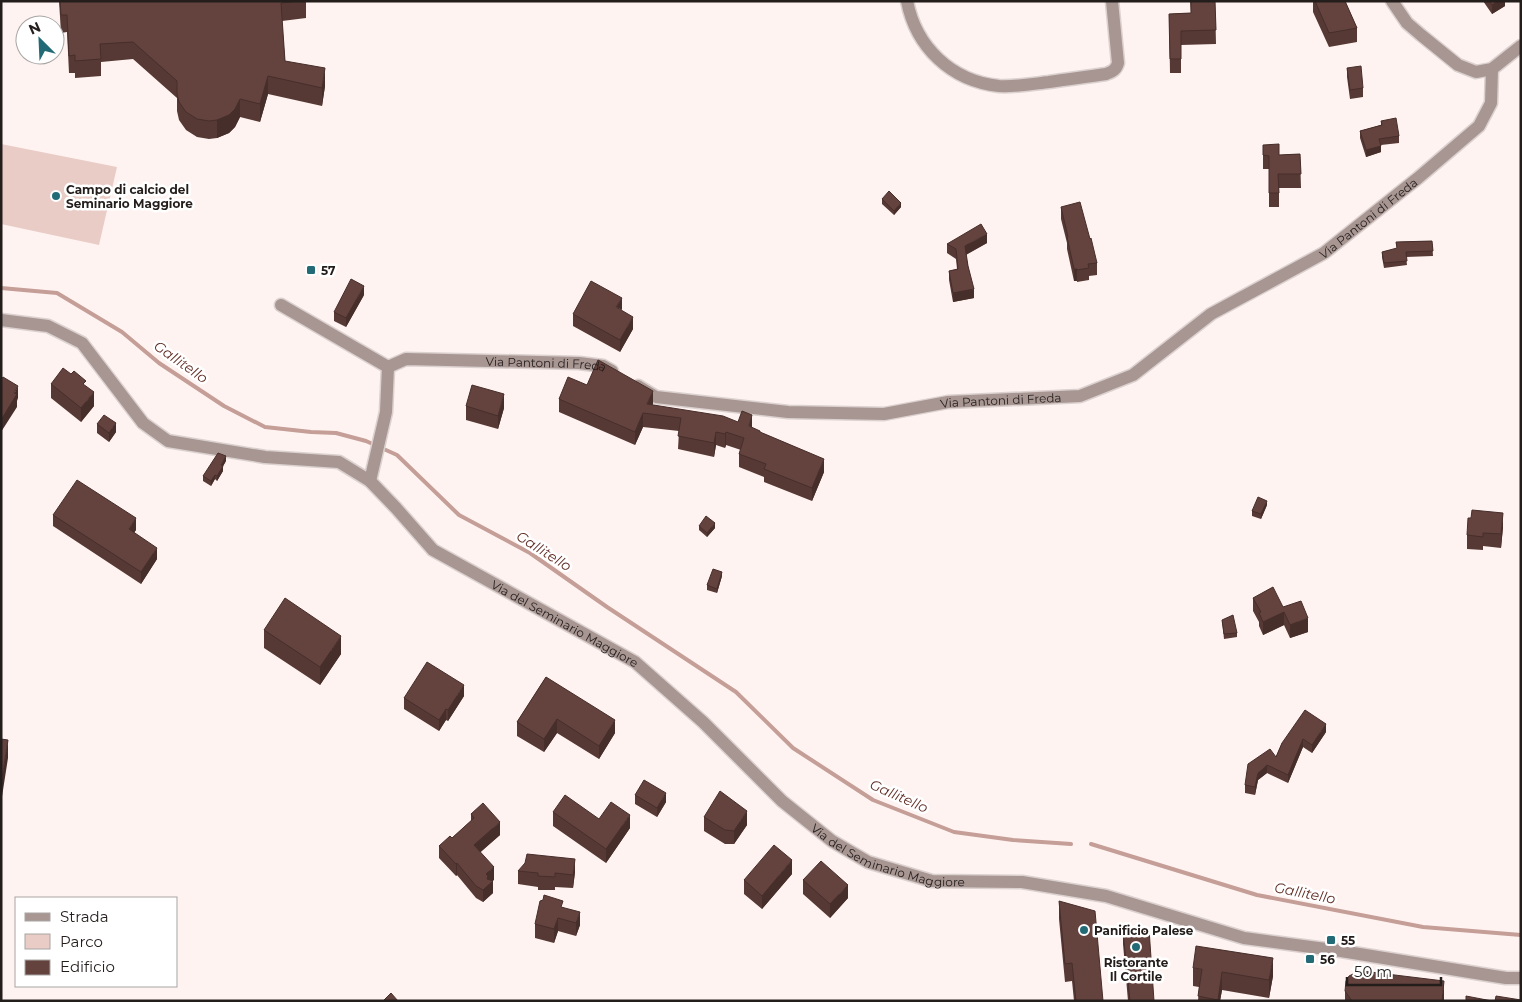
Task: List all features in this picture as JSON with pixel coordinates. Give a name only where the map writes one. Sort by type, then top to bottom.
[{"type":"street","points":[[907,1],[912,23],[924,44],[936,58],[956,72],[971,79],[1001,86],[1020,86],[1106,74],[1117,68],[1112,1]]},
{"type":"street","points":[[1392,1],[1406,23],[1458,65],[1476,72],[1492,69],[1521,46]]},
{"type":"street","name":"Via Pantoni di Freda","points":[[388,367],[406,360],[579,363],[603,366],[656,397],[788,412],[884,414],[948,402],[1080,396],[1133,375],[1211,314],[1324,253],[1353,230],[1479,126],[1491,103],[1492,69]]},
{"type":"street","points":[[281,305],[388,367],[386,412],[371,476]]},
{"type":"street","name":"Via del Seminario Maggiore","points":[[1,320],[48,326],[82,343],[143,423],[168,442],[265,456],[339,462],[371,476],[433,550],[635,662],[703,722],[782,801],[832,841],[868,862],[932,880],[1022,882],[1106,896],[1244,938],[1342,951],[1506,978],[1521,978]]},
{"type":"green space","name":"Campo di calcio del Seminario Maggiore","points":[[1,144],[117,167],[99,245],[1,224]]},
{"type":"building","points":[[60,1],[300,1],[281,3],[285,61],[325,68],[322,88],[268,76],[260,104],[240,99],[235,109],[229,115],[209,121],[197,119],[186,112],[179,102],[177,81],[133,42],[100,44],[101,59],[75,61],[75,55],[69,56],[67,15],[61,15]]},
{"type":"building","points":[[1191,1],[1215,1],[1216,30],[1181,31],[1181,59],[1170,59],[1169,14],[1191,13]]},
{"type":"building","points":[[1315,1],[1345,1],[1357,28],[1329,33]]},
{"type":"building","points":[[1489,1],[1498,1],[1492,5]]},
{"type":"building","points":[[1361,66],[1363,88],[1350,90],[1347,68]]},
{"type":"building","points":[[1396,118],[1399,136],[1379,139],[1381,146],[1366,150],[1360,131],[1382,125],[1381,121]]},
{"type":"building","points":[[1279,144],[1279,155],[1300,154],[1301,174],[1278,174],[1279,193],[1269,193],[1269,156],[1263,155],[1263,145]]},
{"type":"building","points":[[889,191],[901,203],[894,211],[882,199]]},
{"type":"building","points":[[1080,202],[1097,263],[1088,264],[1089,268],[1077,270],[1074,269],[1061,207]]},
{"type":"building","points":[[981,224],[987,234],[965,246],[974,289],[953,293],[949,271],[958,269],[956,249],[947,244]]},
{"type":"building","points":[[1432,241],[1433,251],[1406,252],[1407,261],[1384,263],[1382,252],[1397,248],[1396,242]]},
{"type":"building","points":[[351,279],[364,286],[346,318],[334,312]]},
{"type":"building","points":[[591,281],[622,298],[616,307],[633,317],[620,340],[573,314]]},
{"type":"building","points":[[598,360],[653,391],[647,404],[723,416],[738,422],[742,411],[752,415],[749,426],[824,459],[812,488],[764,469],[766,464],[739,454],[744,438],[726,432],[725,434],[716,432],[714,443],[678,436],[681,418],[643,413],[635,432],[559,399],[568,377],[587,385]]},
{"type":"building","points":[[63,368],[71,374],[74,371],[86,381],[83,384],[94,392],[81,408],[51,384]]},
{"type":"building","points":[[3,377],[18,386],[14,393],[17,394],[1,420],[1,380]]},
{"type":"building","points":[[472,385],[504,394],[498,416],[466,406]]},
{"type":"building","points":[[104,415],[116,423],[109,433],[97,424]]},
{"type":"building","points":[[218,453],[226,456],[217,476],[215,475],[211,481],[203,476]]},
{"type":"building","points":[[77,480],[136,518],[129,529],[157,548],[141,572],[53,515]]},
{"type":"building","points":[[1258,497],[1267,501],[1261,514],[1252,511]]},
{"type":"building","points":[[1472,510],[1503,513],[1501,534],[1483,533],[1483,537],[1467,535],[1468,518],[1471,518]]},
{"type":"building","points":[[706,516],[715,523],[707,533],[699,526]]},
{"type":"building","points":[[713,569],[722,572],[717,589],[707,585]]},
{"type":"building","points":[[1273,587],[1283,607],[1301,601],[1308,618],[1290,625],[1284,612],[1263,622],[1259,613],[1261,612],[1253,598]]},
{"type":"building","points":[[285,598],[341,636],[320,667],[264,630]]},
{"type":"building","points":[[1233,615],[1237,633],[1224,634],[1222,620]]},
{"type":"building","points":[[427,662],[464,685],[448,710],[446,709],[439,720],[404,698]]},
{"type":"building","points":[[546,677],[615,720],[599,746],[557,719],[544,739],[517,722]]},
{"type":"building","points":[[1305,710],[1326,724],[1312,745],[1303,739],[1288,775],[1267,765],[1258,773],[1255,787],[1245,785],[1248,764],[1270,749],[1276,757],[1282,743]]},
{"type":"building","points":[[1,739],[8,740],[1,785]]},
{"type":"building","points":[[644,780],[666,793],[657,808],[635,795]]},
{"type":"building","points":[[720,791],[747,811],[734,831],[725,830],[704,817]]},
{"type":"building","points":[[565,795],[599,819],[611,802],[630,815],[606,849],[553,812]]},
{"type":"building","points":[[483,803],[500,822],[474,845],[494,867],[486,874],[488,876],[487,879],[493,881],[483,890],[476,886],[457,863],[439,846],[450,836],[452,838],[474,818],[471,814]]},
{"type":"building","points":[[774,845],[792,860],[762,896],[744,880]]},
{"type":"building","points":[[527,854],[575,859],[573,875],[555,873],[555,877],[538,876],[538,873],[518,871],[525,863]]},
{"type":"building","points":[[821,861],[848,885],[830,904],[803,880]]},
{"type":"building","points":[[544,895],[563,901],[561,907],[580,912],[576,923],[558,918],[554,929],[535,924],[540,901],[543,900]]},
{"type":"building","points":[[1059,901],[1095,911],[1103,1001],[1076,1001],[1072,963],[1065,964]]},
{"type":"building","points":[[1149,929],[1154,1001],[1130,1001],[1123,932]]},
{"type":"building","points":[[1196,946],[1273,958],[1269,980],[1222,972],[1218,1000],[1198,996],[1202,969],[1193,968]]},
{"type":"building","points":[[1362,971],[1444,981],[1442,1001],[1352,1001],[1345,991],[1346,981],[1349,976]]},
{"type":"building","points":[[391,993],[398,1001],[383,1001]]},
{"type":"building","points":[[1466,996],[1492,1001],[1466,1001]]},
{"type":"building","points":[[1496,996],[1521,1000],[1521,1001],[1495,1001]]},
{"type":"waterway","name":"Gallitello","points":[[1,288],[57,293],[122,332],[159,363],[224,406],[265,427],[336,433],[366,441],[397,455],[459,515],[530,553],[607,607],[736,692],[793,748],[873,800],[954,832],[1013,840],[1071,844]]},
{"type":"waterway","name":"Gallitello","points":[[1091,844],[1257,895],[1423,927],[1521,935]]},
{"type":"place","name":"Campo di calcio del Seminario Maggiore","points":[[56,196]]},
{"type":"place","name":"57","points":[[311,270]]},
{"type":"place","name":"Panificio Palese","points":[[1084,930]]},
{"type":"place","name":"55","points":[[1331,940]]},
{"type":"place","name":"Ristorante Il Cortile","points":[[1136,947]]},
{"type":"place","name":"56","points":[[1310,959]]}]
